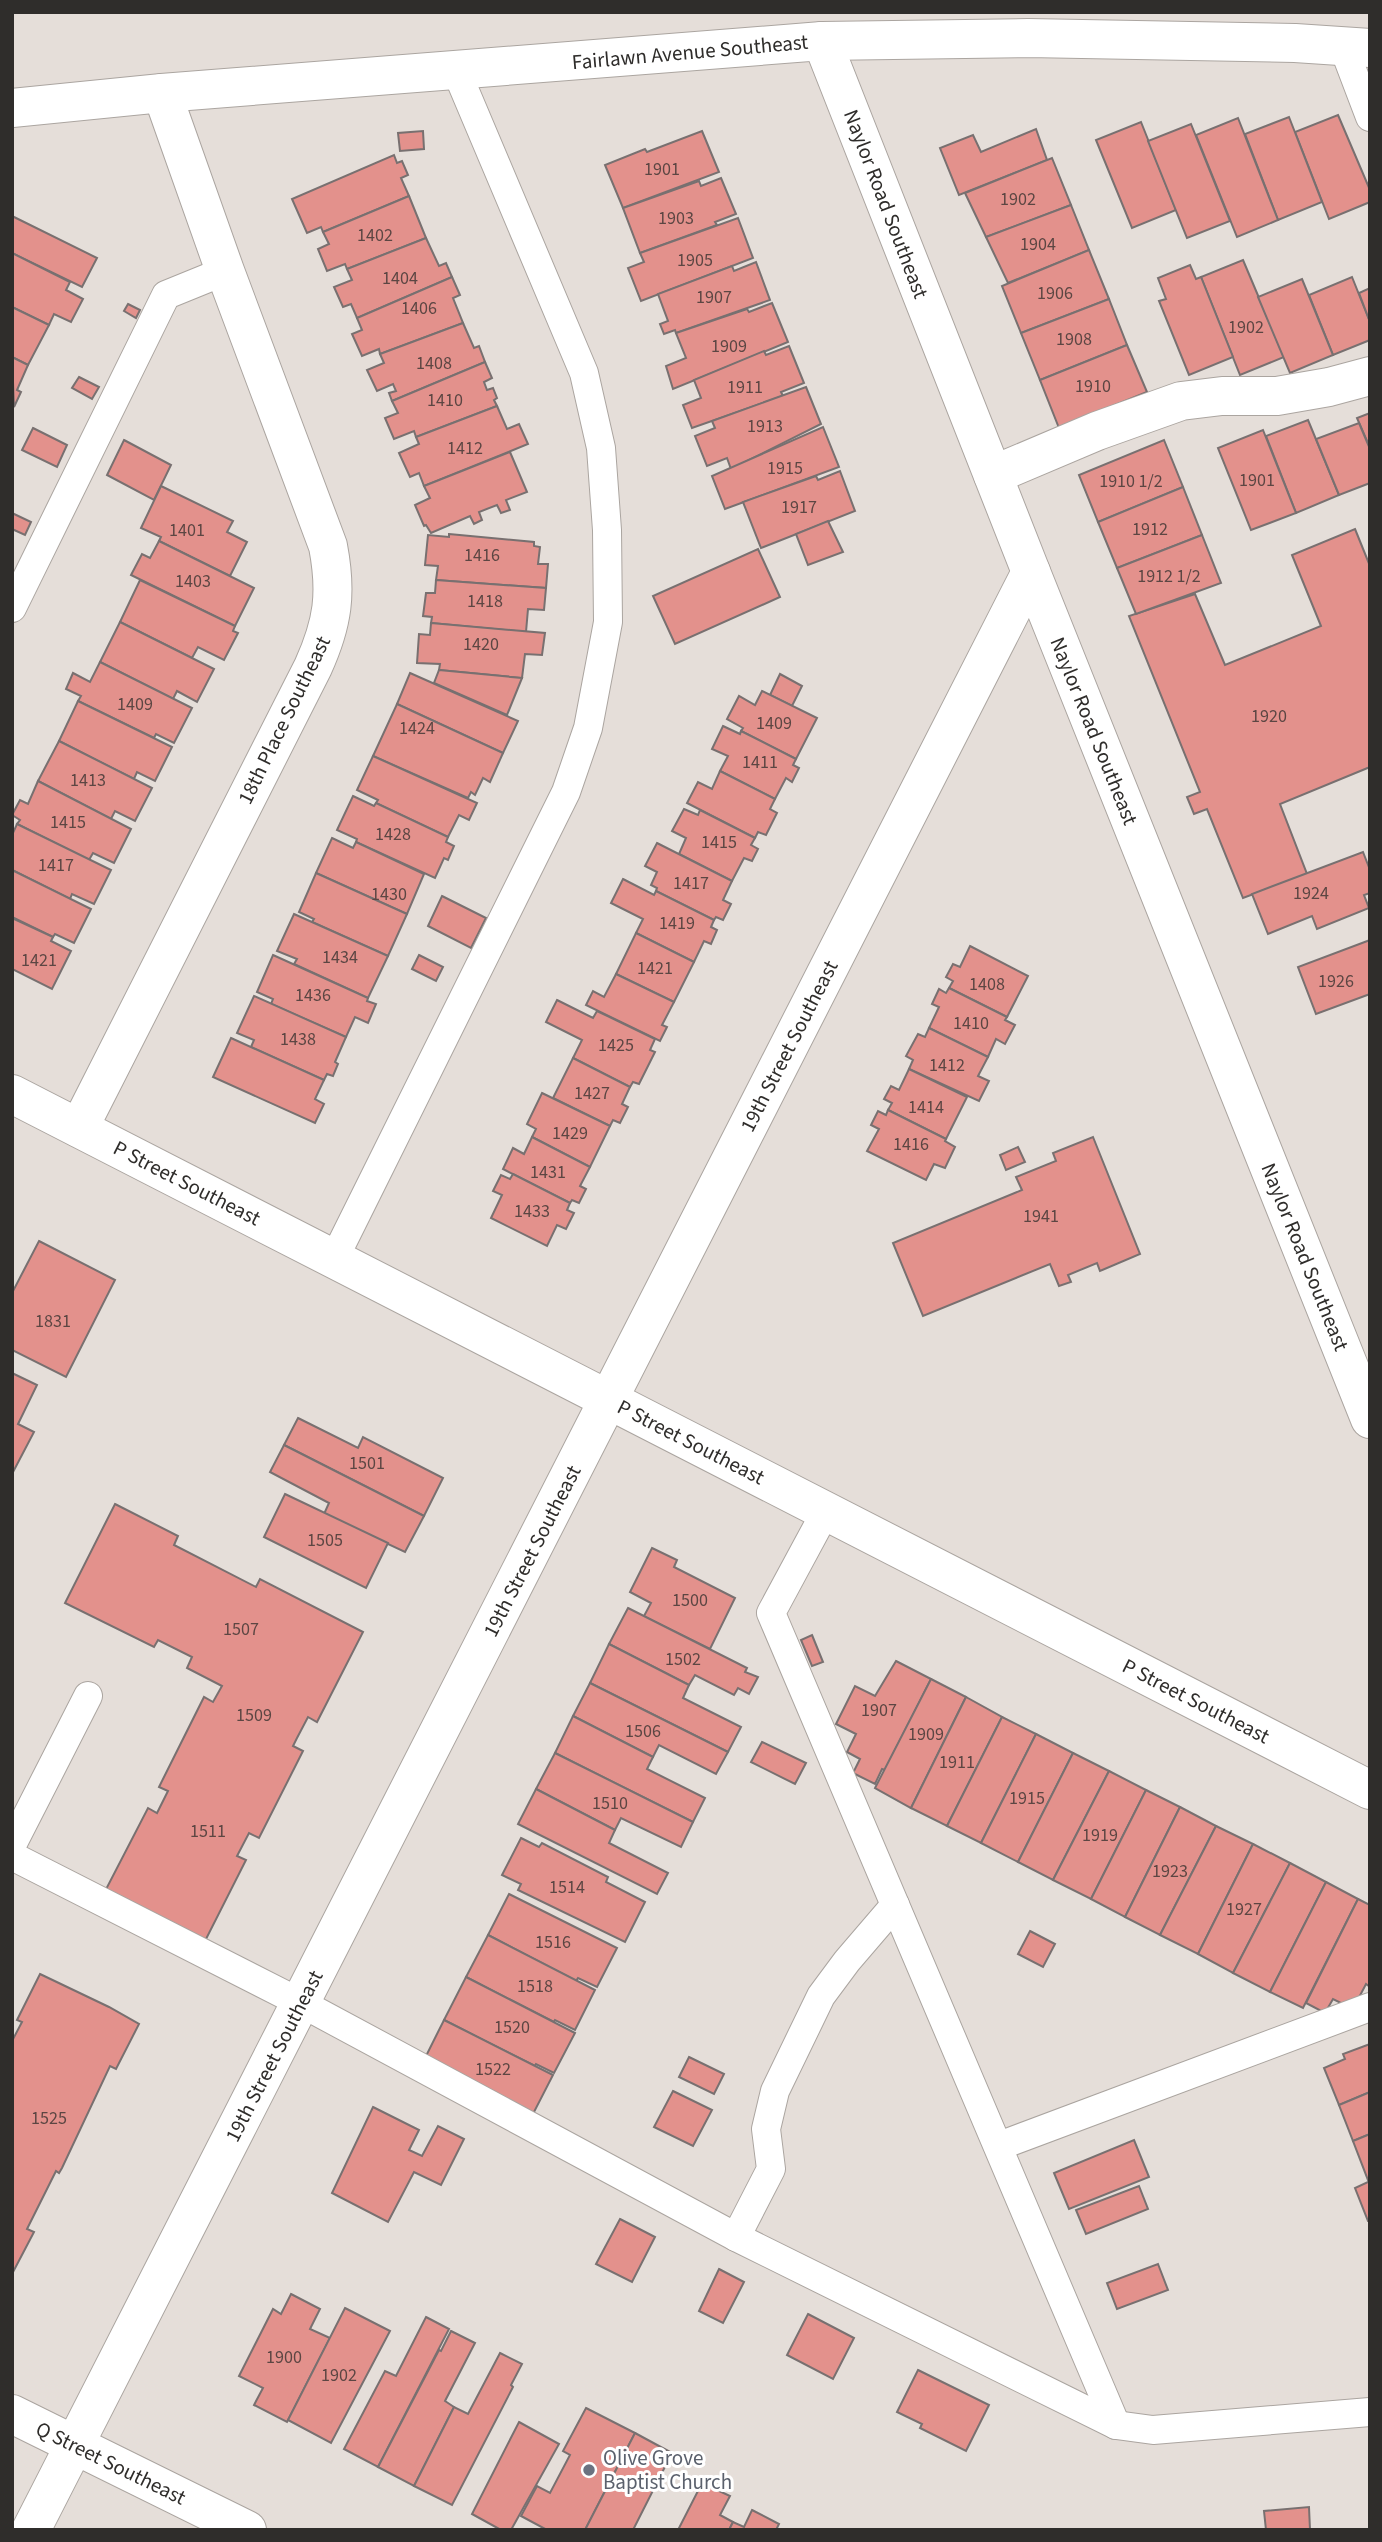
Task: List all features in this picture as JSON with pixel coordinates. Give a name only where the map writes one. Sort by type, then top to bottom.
[{"type":"street","name":"Fairlawn Avenue Southeast","points":[[12,108],[162,93],[822,41],[1028,38],[1356,47]]},
{"type":"street","name":"Naylor Road Southeast","points":[[822,41],[1370,1419]]},
{"type":"street","name":"18th Place Southeast","points":[[79,1128],[313,667],[326,638],[333,607],[334,577],[328,546],[162,93]]},
{"type":"street","points":[[993,475],[1097,431],[1181,401],[1222,396],[1278,396],[1370,376]]},
{"type":"street","name":"19th Street Southeast","points":[[31,2530],[1031,572]]},
{"type":"street","name":"P Street Southeast","points":[[12,1094],[1370,1790]]},
{"type":"street","name":"Q Street Southeast","points":[[12,2414],[247,2530]]},
{"type":"lane","points":[[1356,47],[1370,117]]},
{"type":"lane","points":[[334,1259],[566,792],[588,728],[608,622],[607,530],[601,448],[584,373],[456,70]]},
{"type":"lane","points":[[12,608],[166,295],[225,271]]},
{"type":"lane","points":[[825,1511],[771,1612],[1116,2425]]},
{"type":"lane","points":[[12,1844],[88,1696]]},
{"type":"lane","points":[[12,1856],[301,2003],[736,2237],[1116,2425],[1153,2430],[1370,2412]]},
{"type":"lane","points":[[736,2237],[771,2169],[766,2129],[775,2091],[821,1996],[895,1905]]},
{"type":"lane","points":[[999,2146],[1370,2007]]},
{"type":"building","points":[[1338,115],[1370,190],[1370,202],[1329,219],[1295,132]]},
{"type":"building","points":[[1289,117],[1322,202],[1278,220],[1245,134]]},
{"type":"building","points":[[1238,118],[1278,220],[1237,237],[1196,135]]},
{"type":"building","points":[[1141,122],[1176,210],[1132,228],[1096,140]]},
{"type":"building","points":[[1191,124],[1230,221],[1187,238],[1148,141]]},
{"type":"building","points":[[1036,129],[1047,160],[959,195],[940,148],[973,135],[981,152]]},
{"type":"building","points":[[423,131],[424,149],[400,151],[398,133]]},
{"type":"building","points":[[702,131],[719,172],[623,208],[605,165]]},
{"type":"building","points":[[394,155],[397,163],[402,161],[408,175],[401,178],[409,196],[323,232],[321,227],[307,233],[292,199]]},
{"type":"building","points":[[1052,158],[1071,205],[986,237],[965,193]]},
{"type":"building","points":[[721,178],[736,214],[715,222],[717,225],[640,253],[623,208],[699,181],[701,186]]},
{"type":"building","points":[[409,196],[426,238],[347,269],[345,264],[327,271],[318,249],[329,244],[323,232]]},
{"type":"building","points":[[1071,205],[1089,250],[1008,283],[986,237]]},
{"type":"building","points":[[12,216],[97,258],[82,287],[12,253]]},
{"type":"building","points":[[738,218],[753,258],[641,301],[628,268],[644,262],[640,253]]},
{"type":"building","points":[[426,238],[439,266],[446,263],[452,277],[357,318],[351,304],[343,307],[334,287],[352,280],[347,269]]},
{"type":"building","points":[[1089,250],[1109,299],[1021,333],[1002,286]]},
{"type":"building","points":[[12,253],[70,282],[66,290],[83,299],[71,322],[54,314],[49,325],[12,307]]},
{"type":"building","points":[[1243,260],[1284,357],[1240,375],[1201,277]]},
{"type":"building","points":[[756,262],[770,300],[676,333],[675,330],[664,334],[660,324],[668,321],[658,294],[732,266],[734,271]]},
{"type":"building","points":[[1190,265],[1196,279],[1201,277],[1233,357],[1189,375],[1159,301],[1166,299],[1158,278]]},
{"type":"building","points":[[452,277],[460,295],[453,298],[463,323],[380,354],[379,349],[362,356],[352,334],[362,330],[357,318]]},
{"type":"building","points":[[1352,277],[1370,322],[1370,340],[1333,355],[1309,295]]},
{"type":"building","points":[[1302,279],[1333,355],[1290,373],[1258,297]]},
{"type":"building","points":[[1370,288],[1370,322],[1359,293]]},
{"type":"building","points":[[1109,299],[1127,345],[1040,380],[1021,333]]},
{"type":"building","points":[[772,303],[788,342],[673,389],[666,366],[686,358],[676,333]]},
{"type":"building","points":[[128,304],[140,310],[136,318],[124,311]]},
{"type":"building","points":[[12,307],[49,325],[28,365],[12,357]]},
{"type":"building","points":[[463,323],[474,348],[479,346],[485,362],[392,401],[389,393],[396,391],[393,384],[377,391],[367,370],[384,363],[380,354]]},
{"type":"building","points":[[1127,345],[1147,392],[1059,428],[1040,380]]},
{"type":"building","points":[[789,346],[804,383],[781,392],[783,396],[692,428],[683,405],[701,398],[694,380],[764,351],[766,355]]},
{"type":"building","points":[[12,357],[28,365],[17,390],[21,392],[14,407]]},
{"type":"building","points":[[485,362],[492,378],[484,382],[487,390],[493,388],[497,406],[416,437],[414,431],[394,439],[385,418],[398,413],[392,401]]},
{"type":"building","points":[[79,377],[99,387],[92,399],[72,388]]},
{"type":"building","points":[[806,387],[821,424],[731,469],[727,458],[707,466],[695,436],[715,428],[712,421]]},
{"type":"building","points":[[497,406],[507,429],[519,424],[528,444],[424,486],[419,473],[410,477],[399,453],[419,444],[416,437]]},
{"type":"building","points":[[1370,413],[1370,448],[1357,418]]},
{"type":"building","points":[[1308,420],[1339,495],[1296,513],[1266,436]]},
{"type":"building","points":[[1359,423],[1370,449],[1370,483],[1339,495],[1316,439]]},
{"type":"building","points":[[823,427],[839,467],[725,509],[712,476]]},
{"type":"building","points":[[33,428],[67,445],[57,467],[22,450]]},
{"type":"building","points":[[1263,430],[1296,513],[1251,530],[1218,448]]},
{"type":"building","points":[[124,440],[171,465],[154,500],[107,475]]},
{"type":"building","points":[[1164,440],[1183,487],[1098,522],[1079,475]]},
{"type":"building","points":[[510,452],[527,492],[506,500],[510,510],[501,513],[497,505],[479,512],[482,520],[474,524],[470,516],[431,533],[426,525],[424,526],[415,505],[430,498],[424,486]]},
{"type":"building","points":[[840,471],[855,511],[761,548],[743,502],[816,476],[818,480]]},
{"type":"building","points":[[161,486],[233,521],[227,532],[247,542],[230,576],[159,541],[161,537],[141,528]]},
{"type":"building","points":[[1183,487],[1202,535],[1117,568],[1098,522]]},
{"type":"building","points":[[12,513],[31,522],[25,535],[12,529]]},
{"type":"building","points":[[828,521],[843,552],[808,565],[796,534]]},
{"type":"building","points":[[1355,529],[1370,566],[1370,767],[1280,804],[1307,874],[1243,898],[1207,809],[1194,814],[1187,797],[1200,792],[1129,616],[1195,594],[1225,665],[1321,626],[1292,555]]},
{"type":"building","points":[[449,534],[534,542],[534,546],[540,547],[538,564],[548,564],[546,588],[436,580],[438,566],[425,565],[428,535],[449,537]]},
{"type":"building","points":[[1202,535],[1221,583],[1136,614],[1117,568]]},
{"type":"building","points":[[159,541],[254,588],[235,626],[131,575],[142,554],[150,558]]},
{"type":"building","points":[[758,549],[780,597],[675,644],[653,596]]},
{"type":"building","points":[[140,580],[235,626],[233,631],[238,633],[224,660],[198,647],[192,658],[120,622]]},
{"type":"building","points":[[436,580],[546,588],[544,610],[528,609],[526,632],[431,623],[432,617],[423,616],[426,593],[435,593]]},
{"type":"building","points":[[120,622],[214,669],[197,702],[177,691],[173,699],[100,662]]},
{"type":"building","points":[[431,623],[545,633],[542,655],[525,654],[522,678],[439,670],[440,664],[417,663],[419,634],[430,635]]},
{"type":"building","points":[[100,662],[192,708],[174,743],[156,734],[154,738],[78,701],[81,696],[66,689],[73,673],[90,682]]},
{"type":"building","points":[[439,670],[522,678],[507,715],[434,683]]},
{"type":"building","points":[[410,673],[518,721],[503,753],[397,704]]},
{"type":"building","points":[[780,674],[802,686],[792,706],[770,695]]},
{"type":"building","points":[[762,691],[817,718],[796,759],[741,731],[743,728],[727,719],[739,696],[755,705]]},
{"type":"building","points":[[78,701],[172,747],[155,781],[137,772],[134,779],[59,741]]},
{"type":"building","points":[[397,704],[503,753],[490,782],[483,778],[475,795],[471,792],[468,798],[373,756]]},
{"type":"building","points":[[723,726],[740,734],[741,731],[796,759],[793,765],[799,768],[792,782],[786,778],[775,799],[720,771],[728,756],[712,749]]},
{"type":"building","points":[[59,741],[152,788],[135,821],[115,811],[111,819],[38,781]]},
{"type":"building","points":[[373,756],[477,803],[469,820],[459,815],[448,837],[376,803],[378,800],[357,790]]},
{"type":"building","points":[[720,771],[775,799],[770,809],[777,813],[766,835],[758,832],[755,838],[687,803],[698,782],[712,789]]},
{"type":"building","points":[[38,781],[131,829],[114,863],[93,853],[89,860],[17,824],[20,820],[12,815],[20,800],[28,804]]},
{"type":"building","points":[[353,796],[374,806],[376,803],[448,837],[446,842],[454,846],[448,860],[444,858],[435,878],[356,842],[357,839],[337,830]]},
{"type":"building","points":[[684,809],[698,815],[700,810],[755,838],[751,845],[758,849],[752,861],[744,858],[732,881],[679,854],[686,838],[672,831]]},
{"type":"building","points":[[17,824],[111,870],[94,904],[72,894],[70,899],[12,870],[12,835]]},
{"type":"building","points":[[332,838],[353,848],[356,842],[424,874],[407,914],[316,873]]},
{"type":"building","points":[[657,843],[732,881],[723,900],[731,904],[723,920],[716,917],[714,920],[656,891],[657,888],[651,885],[657,872],[645,866]]},
{"type":"building","points":[[1363,852],[1370,870],[1370,893],[1364,895],[1369,908],[1317,929],[1312,916],[1268,934],[1252,894]]},
{"type":"building","points":[[12,870],[91,909],[74,943],[55,934],[53,937],[12,917]]},
{"type":"building","points":[[316,873],[407,914],[388,956],[312,922],[314,919],[299,912]]},
{"type":"building","points":[[623,879],[654,895],[656,891],[714,920],[711,927],[717,930],[711,944],[704,941],[694,962],[636,933],[643,919],[611,903]]},
{"type":"building","points":[[442,896],[486,918],[471,948],[428,926]]},
{"type":"building","points":[[294,914],[388,956],[368,998],[294,964],[297,959],[277,951]]},
{"type":"building","points":[[12,918],[53,937],[51,941],[71,951],[52,989],[12,969]]},
{"type":"building","points":[[636,933],[694,962],[674,1002],[616,974]]},
{"type":"building","points":[[1370,940],[1370,994],[1316,1014],[1298,967]]},
{"type":"building","points":[[970,946],[1028,976],[1007,1017],[949,988],[953,981],[946,977],[953,964],[960,967]]},
{"type":"building","points":[[273,955],[368,998],[367,1001],[376,1004],[368,1023],[355,1017],[346,1037],[271,1004],[273,999],[257,992]]},
{"type":"building","points":[[419,955],[443,967],[436,981],[412,969]]},
{"type":"building","points":[[616,974],[674,1002],[662,1025],[667,1027],[660,1041],[586,1005],[593,991],[604,997]]},
{"type":"building","points":[[949,988],[1007,1017],[1005,1020],[1015,1025],[1005,1044],[996,1039],[988,1057],[929,1028],[939,1007],[932,1004],[939,989],[946,993]]},
{"type":"building","points":[[254,996],[346,1037],[335,1062],[338,1064],[333,1076],[327,1074],[324,1080],[251,1047],[254,1040],[237,1033]]},
{"type":"building","points":[[557,1000],[593,1018],[597,1011],[655,1039],[650,1050],[655,1052],[639,1084],[633,1082],[630,1087],[573,1058],[582,1040],[546,1022]]},
{"type":"building","points":[[929,1028],[988,1057],[978,1076],[989,1081],[979,1101],[909,1069],[913,1060],[906,1056],[918,1034],[925,1037]]},
{"type":"building","points":[[231,1038],[324,1080],[315,1099],[324,1104],[315,1123],[213,1077]]},
{"type":"building","points":[[573,1058],[630,1087],[622,1104],[628,1107],[620,1123],[613,1120],[610,1126],[553,1098]]},
{"type":"building","points":[[909,1069],[967,1097],[946,1139],[888,1110],[892,1103],[884,1099],[891,1086],[899,1090]]},
{"type":"building","points":[[542,1093],[610,1126],[590,1167],[532,1137],[536,1129],[527,1124]]},
{"type":"building","points":[[888,1110],[946,1139],[945,1141],[955,1147],[945,1168],[934,1164],[926,1180],[867,1151],[879,1129],[871,1125],[878,1111],[886,1115]]},
{"type":"building","points":[[532,1137],[590,1167],[580,1186],[586,1189],[579,1203],[572,1200],[570,1203],[503,1169],[513,1148],[524,1154]]},
{"type":"building","points":[[1093,1137],[1140,1254],[1100,1271],[1097,1263],[1068,1275],[1071,1282],[1059,1286],[1050,1264],[923,1316],[893,1243],[1022,1190],[1016,1177],[1056,1161],[1053,1153]]},
{"type":"building","points":[[1018,1147],[1025,1162],[1006,1170],[1000,1155]]},
{"type":"building","points":[[513,1174],[570,1203],[567,1210],[574,1213],[566,1229],[557,1225],[547,1246],[491,1218],[502,1195],[493,1191],[501,1175],[510,1179]]},
{"type":"building","points":[[39,1241],[115,1280],[66,1377],[12,1350],[12,1293]]},
{"type":"building","points":[[12,1373],[37,1385],[18,1424],[34,1432],[12,1474]]},
{"type":"building","points":[[298,1418],[358,1448],[363,1437],[443,1478],[424,1516],[284,1445]]},
{"type":"building","points":[[284,1445],[424,1516],[405,1552],[324,1514],[329,1503],[270,1472]]},
{"type":"building","points":[[285,1494],[388,1543],[366,1588],[264,1537]]},
{"type":"building","points":[[115,1504],[178,1536],[174,1545],[256,1587],[260,1579],[363,1632],[317,1722],[308,1717],[297,1738],[293,1746],[303,1751],[259,1838],[249,1833],[237,1856],[246,1860],[202,1947],[102,1897],[148,1808],[157,1813],[168,1791],[159,1787],[204,1697],[213,1702],[222,1686],[187,1668],[192,1657],[158,1640],[154,1647],[65,1603]]},
{"type":"building","points":[[652,1548],[677,1560],[674,1567],[735,1598],[710,1649],[645,1617],[651,1603],[630,1592]]},
{"type":"building","points":[[628,1608],[747,1668],[745,1672],[758,1677],[749,1694],[738,1688],[734,1695],[695,1675],[689,1685],[609,1644]]},
{"type":"building","points":[[812,1635],[823,1662],[812,1666],[801,1640]]},
{"type":"building","points":[[609,1644],[689,1685],[683,1698],[741,1727],[728,1752],[590,1683]]},
{"type":"building","points":[[896,1661],[931,1679],[885,1770],[882,1769],[875,1784],[853,1773],[860,1759],[847,1752],[856,1734],[836,1724],[855,1686],[875,1696]]},
{"type":"building","points":[[931,1679],[966,1697],[911,1808],[875,1788]]},
{"type":"building","points":[[590,1683],[728,1752],[716,1774],[659,1745],[653,1757],[573,1716]]},
{"type":"building","points":[[966,1697],[1002,1717],[947,1826],[911,1808]]},
{"type":"building","points":[[573,1716],[653,1757],[647,1769],[705,1798],[693,1822],[555,1753]]},
{"type":"building","points":[[1002,1717],[1036,1734],[981,1843],[947,1826]]},
{"type":"building","points":[[1036,1734],[1073,1753],[1018,1862],[981,1843]]},
{"type":"building","points":[[762,1742],[806,1763],[795,1784],[751,1762]]},
{"type":"building","points":[[555,1753],[693,1822],[681,1847],[621,1818],[615,1830],[536,1789]]},
{"type":"building","points":[[1073,1753],[1109,1771],[1053,1880],[1018,1862]]},
{"type":"building","points":[[1109,1771],[1146,1790],[1091,1899],[1053,1880]]},
{"type":"building","points":[[536,1789],[615,1830],[609,1843],[668,1873],[657,1894],[518,1824]]},
{"type":"building","points":[[1146,1790],[1180,1807],[1125,1917],[1091,1899]]},
{"type":"building","points":[[1180,1807],[1216,1826],[1160,1935],[1125,1917]]},
{"type":"building","points":[[1216,1826],[1253,1844],[1198,1954],[1160,1935]]},
{"type":"building","points":[[521,1838],[539,1847],[542,1843],[608,1877],[606,1882],[645,1902],[625,1942],[518,1890],[521,1884],[502,1875]]},
{"type":"building","points":[[1253,1844],[1290,1863],[1233,1973],[1198,1954]]},
{"type":"building","points":[[1290,1863],[1326,1882],[1270,1992],[1233,1973]]},
{"type":"building","points":[[1326,1882],[1358,1899],[1303,2008],[1270,1992]]},
{"type":"building","points":[[509,1894],[617,1948],[597,1987],[578,1978],[576,1981],[488,1935]]},
{"type":"building","points":[[1358,1899],[1370,1905],[1370,1987],[1366,1984],[1353,2009],[1333,1999],[1325,2013],[1306,2003]]},
{"type":"building","points":[[1030,1931],[1055,1944],[1043,1967],[1018,1954]]},
{"type":"building","points":[[488,1935],[595,1990],[575,2030],[466,1977]]},
{"type":"building","points":[[40,1974],[139,2024],[116,2069],[110,2066],[62,2168],[59,2173],[56,2171],[27,2229],[34,2232],[12,2274],[12,2041],[22,2022],[17,2020]]},
{"type":"building","points":[[466,1977],[575,2033],[554,2073],[444,2020]]},
{"type":"building","points":[[444,2020],[553,2075],[533,2114],[426,2056]]},
{"type":"building","points":[[1370,2044],[1370,2092],[1339,2105],[1324,2068],[1345,2059],[1343,2054]]},
{"type":"building","points":[[689,2057],[724,2074],[714,2094],[679,2077]]},
{"type":"building","points":[[673,2091],[712,2110],[693,2146],[654,2127]]},
{"type":"building","points":[[1370,2092],[1370,2134],[1353,2141],[1339,2105]]},
{"type":"building","points":[[373,2107],[419,2130],[409,2150],[422,2156],[438,2126],[464,2139],[441,2185],[414,2172],[388,2222],[332,2193]]},
{"type":"building","points":[[1370,2134],[1370,2179],[1368,2180],[1353,2141]]},
{"type":"building","points":[[1134,2140],[1149,2177],[1069,2209],[1054,2173]]},
{"type":"building","points":[[1370,2181],[1370,2221],[1368,2221],[1355,2188]]},
{"type":"building","points":[[1139,2186],[1148,2209],[1086,2234],[1076,2210]]},
{"type":"building","points":[[620,2219],[655,2237],[632,2282],[596,2264]]},
{"type":"building","points":[[1158,2264],[1168,2290],[1117,2309],[1107,2283]]},
{"type":"building","points":[[719,2269],[744,2282],[723,2323],[699,2311]]},
{"type":"building","points":[[291,2294],[320,2309],[310,2329],[330,2338],[287,2422],[254,2405],[263,2388],[239,2376],[273,2309],[281,2314]]},
{"type":"building","points":[[345,2308],[390,2331],[331,2443],[288,2420]]},
{"type":"building","points":[[808,2314],[854,2338],[833,2379],[787,2355]]},
{"type":"building","points":[[426,2317],[449,2329],[378,2467],[344,2449],[385,2371],[396,2376]]},
{"type":"building","points":[[451,2331],[475,2343],[445,2401],[454,2407],[414,2486],[378,2467]]},
{"type":"building","points":[[500,2353],[522,2364],[511,2385],[513,2387],[452,2505],[414,2486],[454,2407],[468,2414]]},
{"type":"building","points":[[918,2370],[989,2405],[966,2451],[920,2428],[922,2424],[897,2412]]},
{"type":"building","name":"Olive Grove Baptist Church","points":[[586,2408],[635,2433],[585,2530],[547,2530],[521,2516],[537,2486],[550,2493],[570,2455],[563,2451]]},
{"type":"building","points":[[519,2422],[559,2444],[511,2530],[501,2530],[472,2514]]},
{"type":"building","points":[[635,2433],[672,2453],[633,2530],[585,2530]]},
{"type":"building","points":[[702,2483],[730,2496],[720,2515],[733,2522],[729,2530],[678,2530]]},
{"type":"building","points":[[1309,2507],[1310,2530],[1266,2530],[1264,2511]]},
{"type":"building","points":[[752,2510],[779,2524],[776,2530],[729,2530],[733,2522],[744,2527]]},
{"type":"place","name":"Olive Grove Baptist Church","points":[[589,2470]]}]
